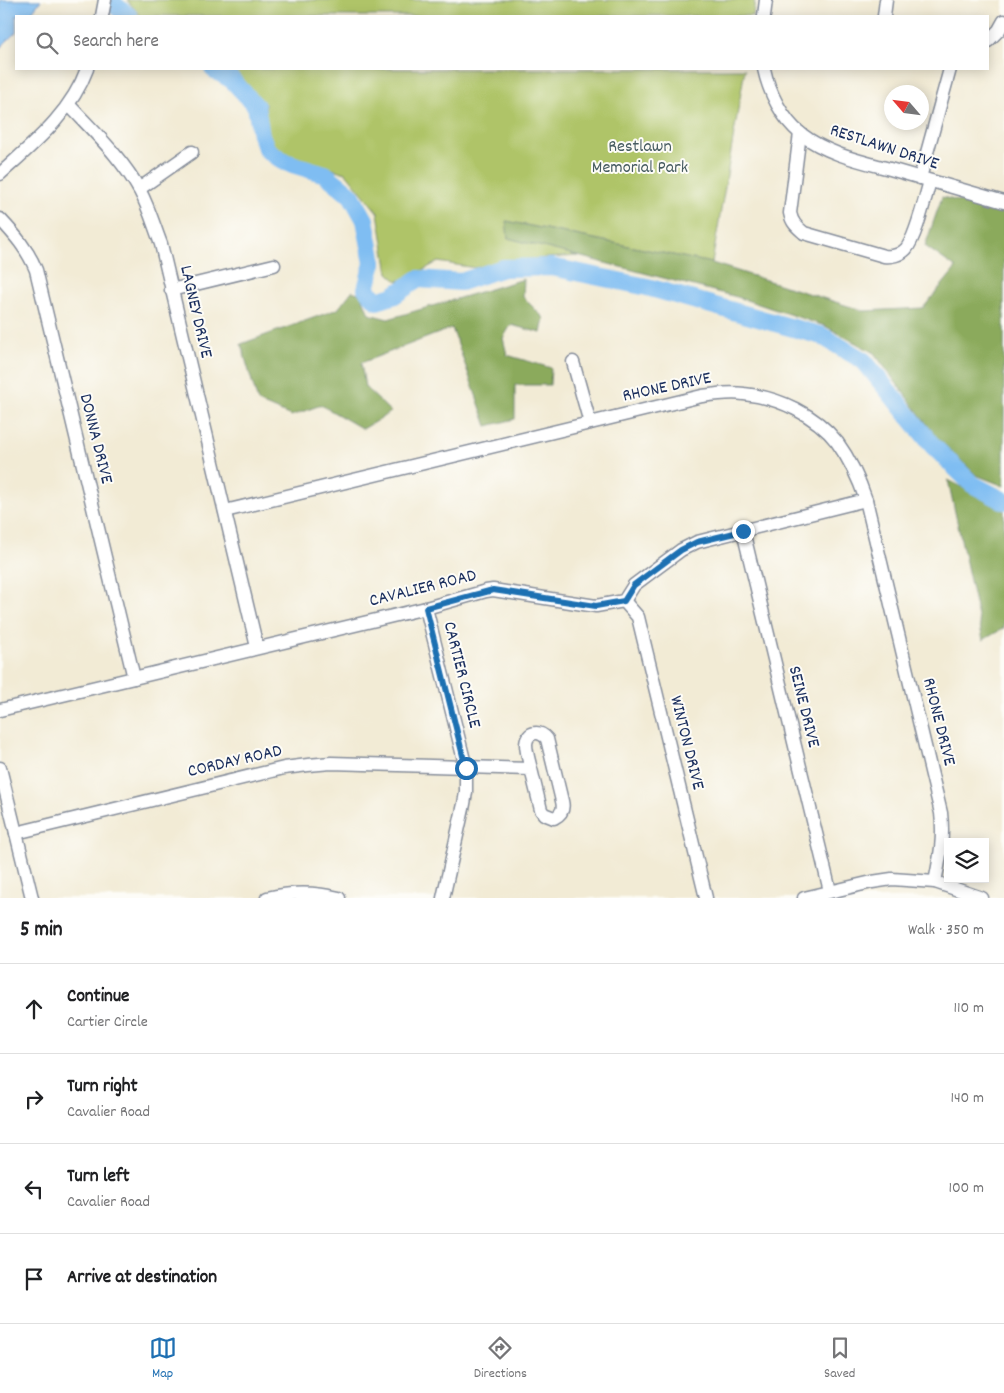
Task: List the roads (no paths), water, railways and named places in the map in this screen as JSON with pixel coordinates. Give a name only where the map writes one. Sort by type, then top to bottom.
[{"type":"street","points":[[764,15],[766,0]]},
{"type":"street","points":[[884,15],[886,0]]},
{"type":"street","points":[[989,40],[999,30],[1004,21]]},
{"type":"street","points":[[0,174],[47,131],[69,105],[87,70]]},
{"type":"street","name":"RESTLAWN DRIVE","points":[[764,70],[771,92],[780,108],[800,133],[814,143],[847,157],[1004,202]]},
{"type":"street","points":[[800,133],[790,213],[797,227],[804,233],[884,256],[901,253],[912,240],[950,70]]},
{"type":"street","name":"LAGNEY DRIVE","points":[[69,105],[116,156],[139,189],[148,207],[161,244],[258,647]]},
{"type":"street","points":[[139,189],[192,152]]},
{"type":"street","name":"DONNA DRIVE","points":[[0,218],[21,242],[36,270],[134,678]]},
{"type":"street","points":[[171,290],[274,265]]},
{"type":"street","points":[[573,362],[590,423]]},
{"type":"street","name":"RHONE DRIVE","points":[[225,511],[702,396],[743,393],[778,402],[809,417],[836,440],[858,476],[866,500],[941,813],[943,829],[942,847],[935,882]]},
{"type":"street","points":[[624,601],[634,585],[681,550],[697,542],[866,500]]},
{"type":"street","name":"SEINE DRIVE","points":[[743,531],[830,891]]},
{"type":"street","name":"CAVALIER ROAD","points":[[0,710],[426,608],[493,590],[596,606],[624,601]]},
{"type":"street","name":"WINTON DRIVE","points":[[624,601],[638,617],[706,898]]},
{"type":"street","name":"CARTIER CIRCLE","points":[[426,608],[466,768],[464,804],[443,898]]},
{"type":"street","points":[[538,732],[547,739],[562,800],[562,812],[558,816],[554,818],[544,814],[541,810],[531,769],[526,743],[528,738],[538,732]]},
{"type":"street","name":"CORDAY ROAD","points":[[16,833],[284,768],[331,763],[531,769]]},
{"type":"street","points":[[0,768],[32,898]]},
{"type":"street","points":[[804,898],[892,879],[935,882],[982,898]]},
{"type":"street","points":[[267,898],[309,893],[339,898]]},
{"type":"water","points":[[0,0],[41,0],[30,15],[15,15],[15,33],[0,48]]},
{"type":"waterway","points":[[108,0],[128,15]]},
{"type":"waterway","points":[[215,70],[232,80],[256,106],[261,135],[267,150],[285,162],[325,174],[351,195],[365,220],[373,263],[366,289],[377,301],[393,296],[418,279],[461,282],[503,268],[552,267],[647,287],[822,336],[864,361],[933,446],[972,484],[1004,501]]},
{"type":"park label","name":"Restlawn Memorial Park","points":[[640,157]]}]
